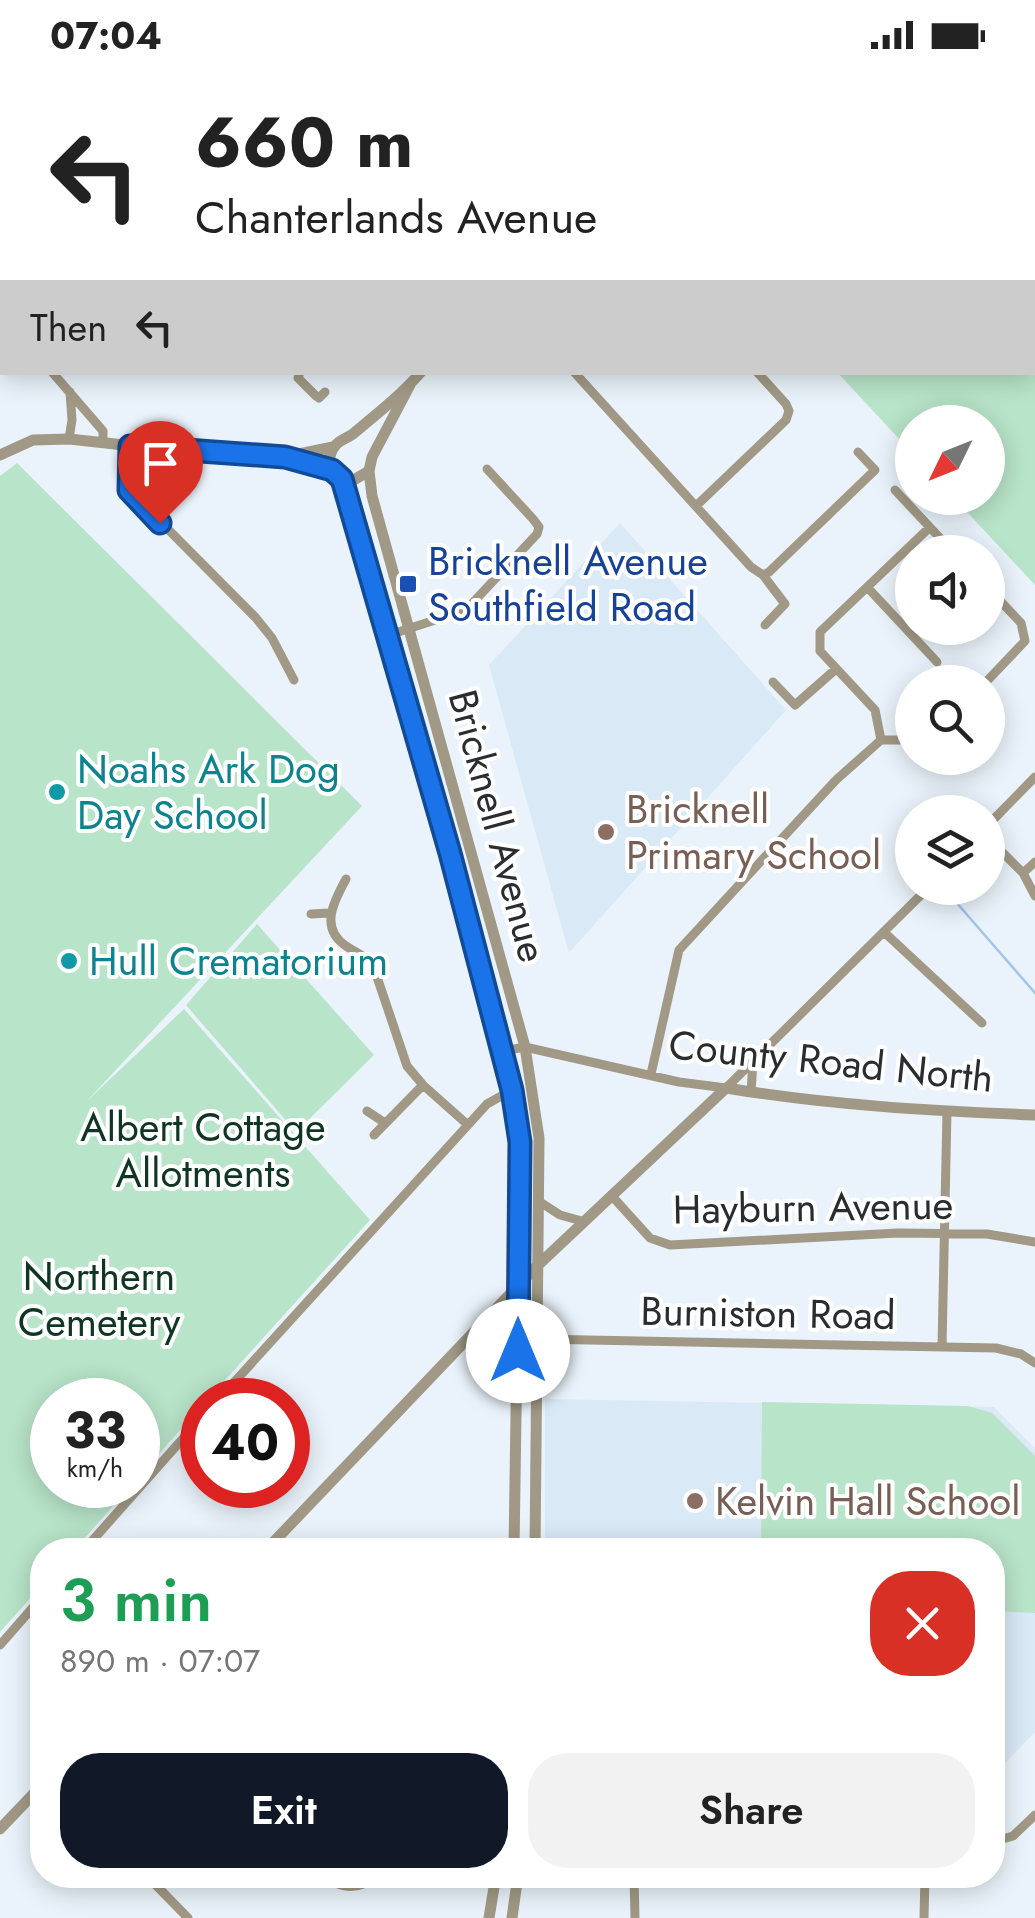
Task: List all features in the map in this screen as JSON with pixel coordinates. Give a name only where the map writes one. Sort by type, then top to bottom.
[{"type":"street","points":[[55,375],[103,431],[103,443]]},
{"type":"street","points":[[299,375],[319,398],[326,392]]},
{"type":"street","points":[[285,457],[334,448],[418,375]]},
{"type":"street","points":[[577,375],[763,574],[785,604],[765,625]]},
{"type":"street","points":[[696,506],[786,420],[786,404],[760,375]]},
{"type":"street","points":[[0,455],[33,440],[70,438],[285,457],[352,481],[370,464],[410,385]]},
{"type":"street","points":[[70,392],[70,438]]},
{"type":"street","points":[[347,439],[368,448],[370,464]]},
{"type":"street","points":[[130,446],[129,490],[256,618],[272,638],[294,680]]},
{"type":"street","points":[[334,448],[330,458],[337,474]]},
{"type":"street","points":[[763,574],[875,470],[858,452]]},
{"type":"street","name":"Bricknell Avenue","points":[[370,464],[372,496],[526,1047],[540,1138],[535,1538]]},
{"type":"street","points":[[390,635],[466,610],[537,534],[539,527],[534,519],[487,469]]},
{"type":"street","name":"Bricknell Avenue","points":[[337,474],[390,635],[512,1090],[520,1142],[514,1538]]},
{"type":"street","points":[[917,515],[936,535]]},
{"type":"street","points":[[881,740],[875,710],[820,652],[820,632],[929,528]]},
{"type":"street","points":[[868,586],[938,662]]},
{"type":"street","points":[[1005,606],[1021,623],[1030,642],[1005,665]]},
{"type":"street","points":[[773,682],[795,705],[836,668]]},
{"type":"street","points":[[651,1074],[679,950],[836,780],[881,740],[895,740]]},
{"type":"street","points":[[1005,807],[1035,776]]},
{"type":"street","points":[[446,836],[467,831]]},
{"type":"street","points":[[1005,856],[1022,873],[1035,896]]},
{"type":"street","points":[[1022,873],[1035,862]]},
{"type":"street","points":[[346,879],[330,913],[332,932],[343,944],[366,957],[382,988],[407,1066],[468,1124]]},
{"type":"street","points":[[278,1538],[536,1267],[912,905]]},
{"type":"street","points":[[311,914],[330,913]]},
{"type":"street","points":[[885,933],[982,1023]]},
{"type":"street","points":[[366,957],[376,946]]},
{"type":"street","points":[[491,1010],[513,1004]]},
{"type":"street","name":"County Road North","points":[[503,1051],[526,1047],[680,1082],[750,1092],[946,1112],[1035,1115]]},
{"type":"street","points":[[750,1092],[753,1062]]},
{"type":"street","points":[[374,1135],[423,1085]]},
{"type":"street","points":[[238,1378],[487,1104],[512,1090]]},
{"type":"street","points":[[367,1111],[385,1122]]},
{"type":"street","points":[[942,1347],[946,1112]]},
{"type":"street","points":[[520,1142],[540,1138]]},
{"type":"street","name":"Hayburn Avenue","points":[[611,1195],[650,1238],[670,1245],[942,1233],[1035,1241]]},
{"type":"street","points":[[540,1202],[560,1215],[582,1222]]},
{"type":"street","points":[[476,1331],[497,1333],[518,1351]]},
{"type":"street","name":"Burniston Road","points":[[538,1339],[996,1348],[1021,1354],[1035,1363]]},
{"type":"street","points":[[95,1538],[180,1442]]},
{"type":"street","points":[[0,1645],[30,1611]]},
{"type":"street","points":[[0,1829],[30,1797]]},
{"type":"street","points":[[1005,1838],[1013,1836],[1035,1815]]},
{"type":"street","points":[[159,1888],[188,1918]]},
{"type":"street","points":[[489,1918],[494,1888]]},
{"type":"street","points":[[512,1918],[516,1888]]},
{"type":"street","points":[[634,1888],[635,1918]]},
{"type":"street","points":[[924,1918],[925,1888]]},
{"type":"shaded area","name":"Bricknell Primary School","points":[[620,523],[786,710],[569,953],[489,665]]},
{"type":"shaded area","points":[[545,1399],[994,1407],[1035,1448],[1035,1732],[1005,1763],[1005,1538],[545,1538]]},
{"type":"green space","points":[[840,375],[1035,375],[1035,585],[1005,553],[1005,535],[988,535],[970,515],[1005,515],[1005,405],[895,405],[895,435]]},
{"type":"green space","points":[[17,463],[362,806],[86,1102],[184,1009],[370,1220],[227,1378],[180,1378],[180,1430],[160,1453],[160,1378],[30,1378],[30,1508],[111,1508],[85,1538],[30,1538],[30,1598],[0,1632],[0,476]]},
{"type":"green space","points":[[257,924],[374,1055],[296,1132],[186,1005]]},
{"type":"green space","points":[[762,1402],[968,1406],[992,1413],[1035,1456],[1035,1613],[1005,1612],[1005,1538],[761,1538]]},
{"type":"waterway","points":[[959,905],[1035,993]]},
{"type":"place","name":"Bricknell Avenue Southfield Road","points":[[408,584]]},
{"type":"place","name":"Noahs Ark Dog Day School","points":[[57,792]]},
{"type":"place","name":"Bricknell Primary School","points":[[606,832]]},
{"type":"place","name":"Hull Crematorium","points":[[69,961]]},
{"type":"place","name":"Kelvin Hall School","points":[[695,1501]]},
{"type":"route","points":[[160,523],[129,490],[130,446],[285,457],[332,470],[342,479],[390,635],[512,1090],[520,1142],[518,1351]]},
{"type":"park label","name":"Albert Cottage Allotments","points":[[203,1150]]},
{"type":"park label","name":"Northern Cemetery","points":[[99,1299]]}]
